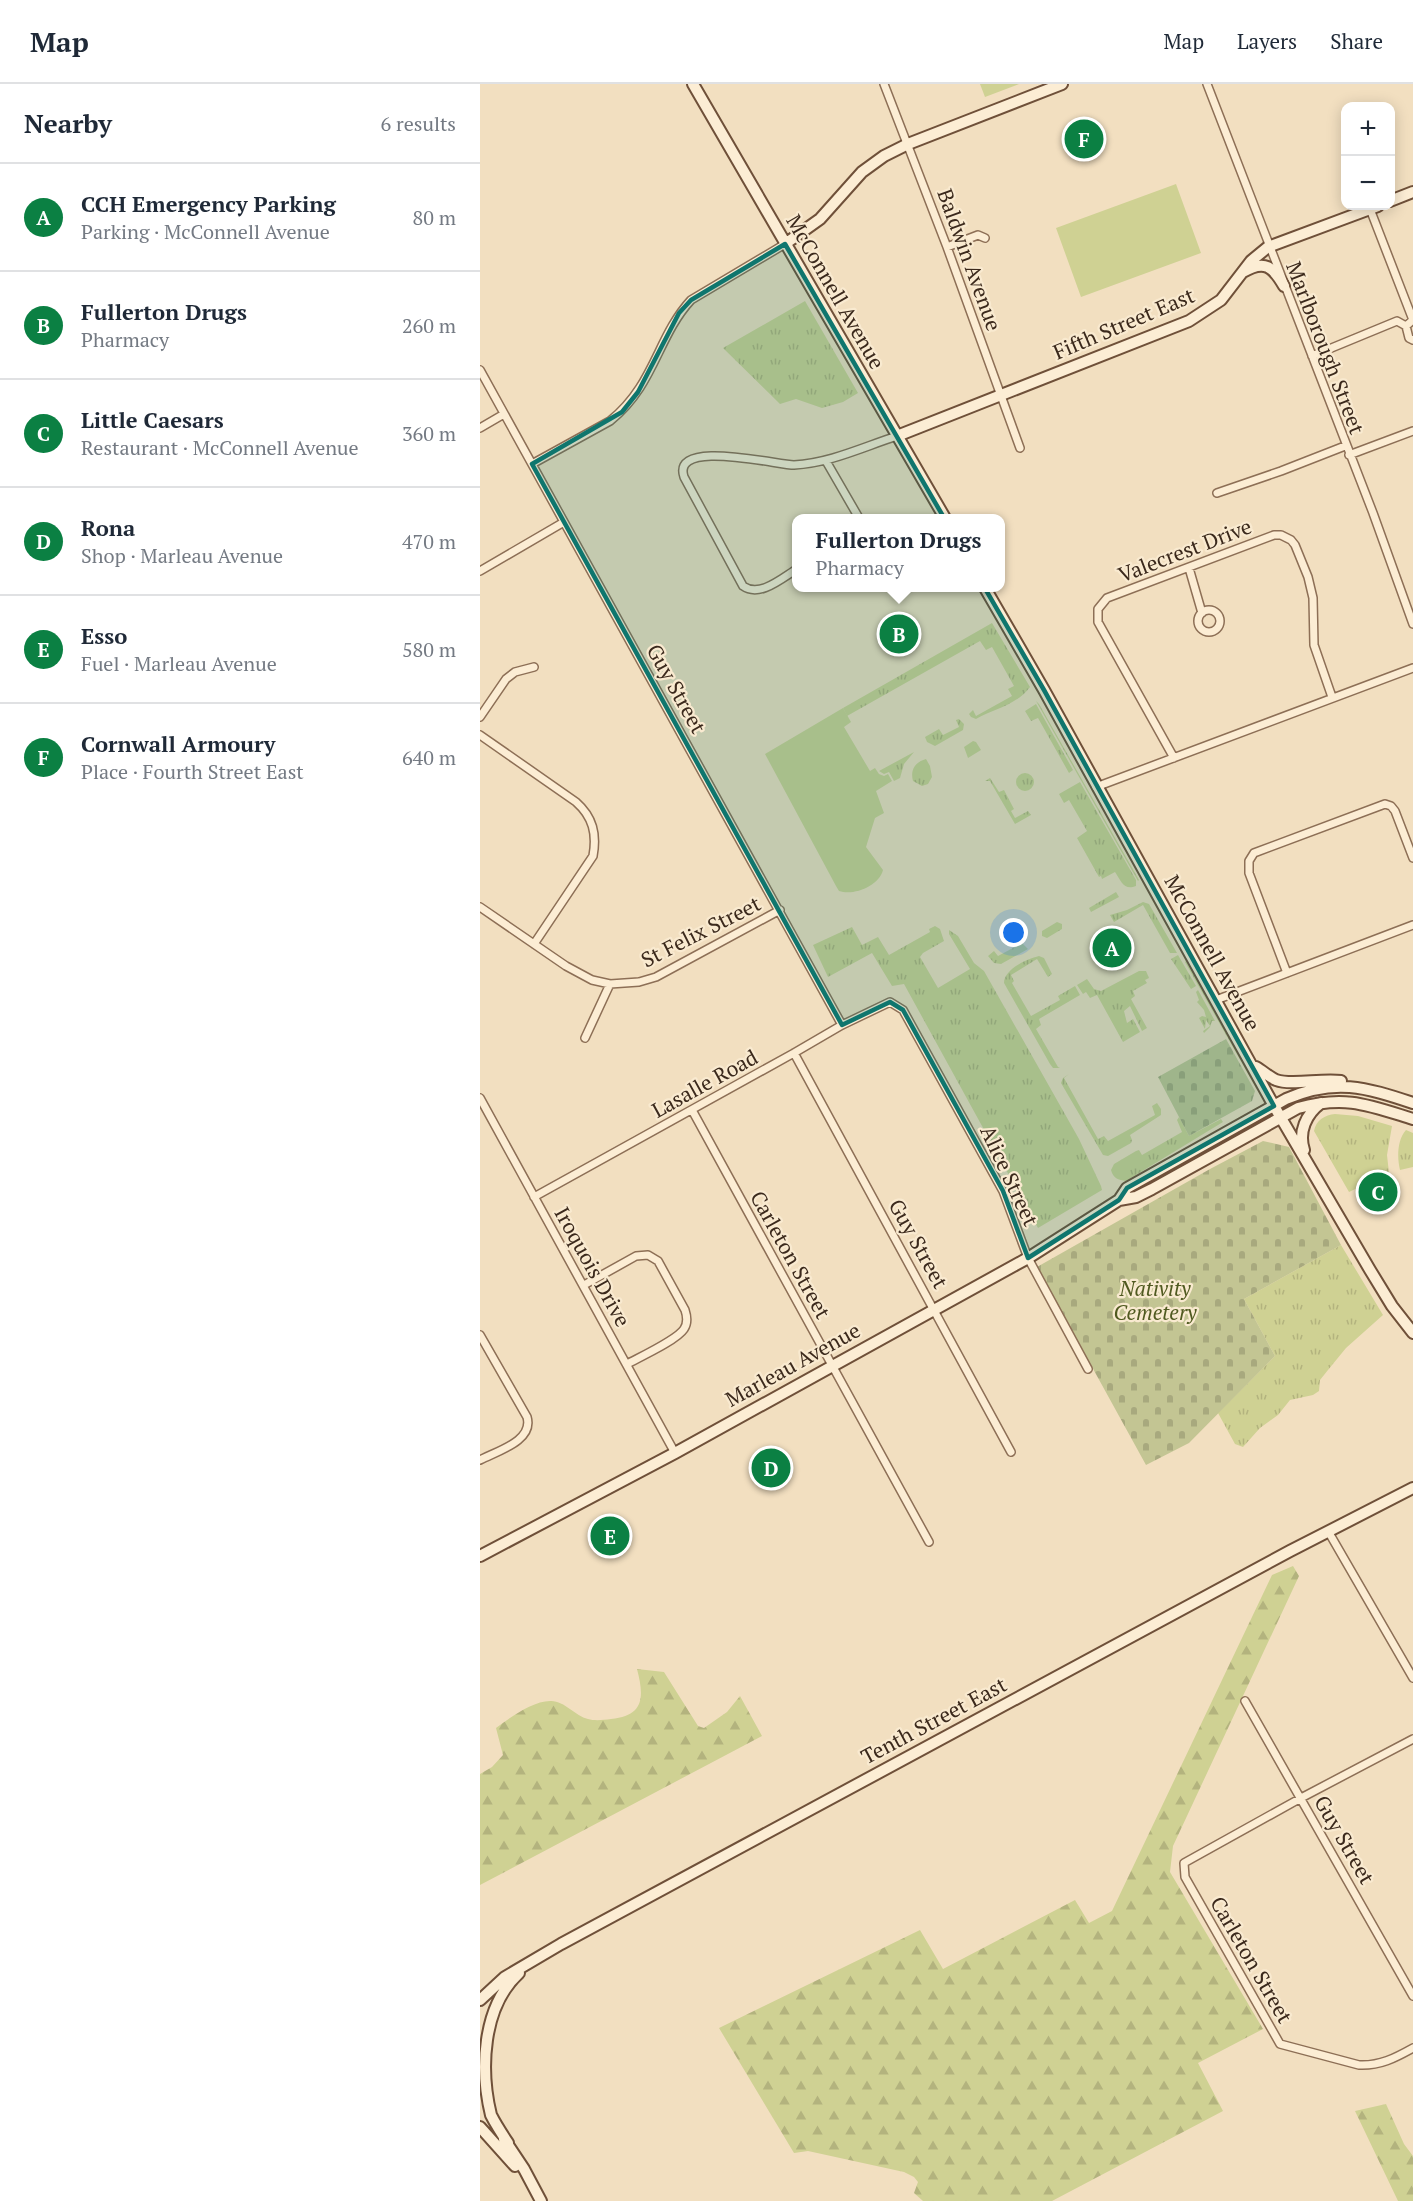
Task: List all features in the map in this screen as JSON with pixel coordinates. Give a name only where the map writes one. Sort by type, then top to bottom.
[{"type":"main road","name":"McConnell Avenue","points":[[693,84],[942,514]]},
{"type":"main road","points":[[785,244],[820,219],[862,172],[884,156],[908,144],[1062,84]]},
{"type":"main road","points":[[1395,199],[1413,192]]},
{"type":"main road","name":"Fifth Street East","points":[[897,436],[1189,321],[1221,300],[1251,261],[1269,247],[1366,210]]},
{"type":"main road","points":[[1243,272],[1256,266],[1270,267],[1284,286]]},
{"type":"main road","name":"McConnell Avenue","points":[[987,592],[1274,1106],[1392,1306],[1413,1333]]},
{"type":"main road","points":[[1253,1065],[1281,1082],[1331,1080],[1413,1104]]},
{"type":"main road","name":"Marleau Avenue","points":[[480,1556],[675,1453],[1028,1258],[1119,1200],[1128,1188],[1274,1106],[1299,1094],[1329,1087],[1348,1086],[1367,1089]]},
{"type":"main road","points":[[1309,1164],[1302,1145],[1303,1129],[1309,1115],[1323,1102]]},
{"type":"main road","name":"Marleau Avenue","points":[[1119,1200],[1136,1197],[1152,1189],[1298,1108],[1323,1102],[1359,1102],[1413,1119]]},
{"type":"main road","name":"Tenth Street East","points":[[480,2000],[506,1977],[581,1932],[1328,1531],[1413,1488]]},
{"type":"main road","points":[[537,1958],[516,1976],[489,2019],[483,2043],[482,2085],[491,2115],[538,2197]]},
{"type":"main road","points":[[480,2112],[508,2143]]},
{"type":"main road","points":[[480,2127],[512,2162],[538,2197]]},
{"type":"street","name":"Baldwin Avenue","points":[[884,84],[947,247],[1020,448]]},
{"type":"street","name":"Marlborough Street","points":[[1206,84],[1413,624]]},
{"type":"street","points":[[1375,210],[1413,320],[1406,326]]},
{"type":"street","points":[[947,247],[978,236],[985,238]]},
{"type":"street","points":[[532,464],[622,412],[638,392],[679,313],[691,300],[785,244]]},
{"type":"street","points":[[1312,356],[1397,321],[1406,326],[1409,338],[1413,340]]},
{"type":"street","name":"Guy Street","points":[[480,370],[842,1025]]},
{"type":"street","points":[[480,428],[504,414]]},
{"type":"street","points":[[1349,455],[1413,431]]},
{"type":"street","points":[[792,572],[760,590],[749,590],[743,586],[684,477],[682,467],[689,460],[709,455],[794,465],[826,461],[897,436]]},
{"type":"street","points":[[1217,493],[1345,446]]},
{"type":"street","points":[[826,461],[856,514]]},
{"type":"street","points":[[480,571],[564,522]]},
{"type":"street","name":"Valecrest Drive","points":[[1174,758],[1099,625],[1096,617],[1100,605],[1107,598],[1274,535],[1281,535],[1295,545],[1311,588],[1314,645],[1332,697]]},
{"type":"street","points":[[1189,568],[1202,613]]},
{"type":"street","points":[[480,717],[506,679],[514,672],[534,667]]},
{"type":"street","points":[[1096,787],[1413,668]]},
{"type":"street","points":[[480,735],[576,802],[594,827],[593,856],[534,944]]},
{"type":"street","points":[[1287,973],[1249,873],[1249,861],[1254,853],[1385,804],[1391,806],[1395,811],[1413,858]]},
{"type":"street","name":"St Felix Street","points":[[480,908],[583,976],[610,984],[639,982],[656,977],[780,910]]},
{"type":"street","points":[[1216,1000],[1413,925]]},
{"type":"street","points":[[585,1038],[610,984]]},
{"type":"street","name":"Lasalle Road","points":[[534,1197],[842,1025],[890,1002],[893,1004]]},
{"type":"street","name":"Alice Street","points":[[893,1004],[903,1010],[1003,1191],[1028,1258],[1088,1368]]},
{"type":"street","name":"Guy Street","points":[[794,1053],[1011,1452]]},
{"type":"street","name":"Iroquois Drive","points":[[480,1098],[675,1453]]},
{"type":"street","name":"Carleton Street","points":[[692,1110],[929,1542]]},
{"type":"street","points":[[584,1285],[636,1256],[648,1255],[658,1261],[675,1290],[687,1318],[684,1329],[678,1335],[627,1364]]},
{"type":"street","points":[[480,1335],[527,1418],[528,1430],[523,1437],[480,1460]]},
{"type":"street","points":[[1328,1531],[1413,1678]]},
{"type":"street","name":"Guy Street","points":[[1245,1701],[1413,1996]]},
{"type":"street","points":[[1301,1798],[1413,1739]]},
{"type":"street","name":"Carleton Street","points":[[1301,1798],[1184,1863],[1185,1877],[1280,2044],[1359,2065],[1387,2062],[1413,2048]]},
{"type":"highlighted area","points":[[785,244],[1044,690],[1274,1106],[1127,1188],[1119,1200],[1028,1258],[1003,1191],[903,1010],[890,1002],[842,1025],[532,464],[622,412],[638,392],[679,313],[691,300]]},
{"type":"green space","points":[[980,84],[1019,84],[985,97]]},
{"type":"green space","points":[[1176,184],[1201,253],[1081,297],[1056,228]]},
{"type":"green space","points":[[805,301],[858,393],[843,402],[822,408],[796,399],[780,404],[723,348]]},
{"type":"green space","points":[[992,623],[1030,687],[1019,698],[976,719],[971,717],[969,714],[973,710],[976,716],[1012,696],[1008,689],[1014,686],[992,647],[986,650],[980,641],[847,716],[843,708]]},
{"type":"green space","points":[[1036,701],[1139,880],[1138,881]]},
{"type":"green space","points":[[1036,704],[1073,770],[1069,773],[1038,718],[1031,721],[1025,711]]},
{"type":"green space","points":[[843,708],[851,722],[844,727],[870,771],[875,768],[879,774],[884,776],[888,774],[892,781],[876,791],[884,813],[875,818],[866,847],[883,870],[881,876],[871,885],[852,892],[839,891],[765,754]]},
{"type":"green space","points":[[959,719],[964,724],[963,730],[935,746],[927,742],[925,737],[939,729],[943,735],[959,727],[956,720]]},
{"type":"green space","points":[[973,741],[981,750],[968,758],[964,747]]},
{"type":"green space","points":[[914,752],[904,764],[900,778],[894,781],[889,772],[884,774],[879,771]]},
{"type":"green space","points":[[926,759],[932,777],[928,784],[922,786],[913,781],[912,773],[916,764]]},
{"type":"green space","points":[[1025,773],[1033,778],[1034,782],[1029,790],[1025,791],[1017,786],[1016,782],[1021,774]]},
{"type":"green space","points":[[990,778],[999,792],[1004,790],[1014,809],[1011,811],[1015,818],[1028,811],[1031,815],[1015,824],[990,781],[985,781]]},
{"type":"green space","points":[[1080,782],[1136,880],[1136,886],[1126,886],[1115,872],[1102,879],[1101,876],[1099,877],[1077,838],[1087,831],[1069,800],[1064,803],[1059,794]]},
{"type":"green space","points":[[1116,892],[1119,897],[1091,912],[1089,908]]},
{"type":"green space","points":[[1143,902],[1149,904],[1177,953],[1170,953],[1143,905],[1114,922],[1110,915]]},
{"type":"green space","points":[[1057,922],[1062,924],[1062,929],[1047,938],[1042,936],[1042,931]]},
{"type":"green space","points":[[935,926],[940,929],[944,941],[920,957],[938,988],[970,969],[949,934],[949,930],[958,936],[974,963],[984,971],[1079,1139],[1101,1186],[1102,1190],[1038,1228],[904,984],[892,986],[872,953],[828,977],[813,945],[852,927],[862,945],[878,937],[889,955],[930,932],[929,929]]},
{"type":"green space","points":[[1022,943],[1028,949],[1001,964],[994,963],[988,956],[994,951],[998,956]]},
{"type":"green space","points":[[1178,955],[1196,986],[1191,989],[1171,959]]},
{"type":"green space","points":[[1039,956],[1044,958],[1052,974],[1048,977],[1037,959],[1011,975],[1014,981],[1012,983],[1031,1016],[1060,1000],[1058,996],[1075,986],[1080,995],[1039,1019],[1041,1025],[1036,1029],[1060,1067],[1058,1068],[1053,1068],[1050,1064],[1004,983],[1012,969]]},
{"type":"green space","points":[[1185,962],[1255,1082],[1257,1090]]},
{"type":"green space","points":[[1139,971],[1146,971],[1149,978],[1145,980],[1147,983],[1133,991],[1135,996],[1131,999],[1147,1028],[1142,1031],[1130,1006],[1124,1011],[1127,1023],[1133,1019],[1140,1032],[1123,1042],[1097,995],[1090,998],[1086,992],[1083,994],[1077,985],[1087,979],[1094,989],[1101,991]]},
{"type":"green space","points":[[1198,990],[1215,1021],[1212,1021],[1210,1027],[1204,1033],[1203,1031],[1210,1026],[1206,1020],[1205,1029],[1199,1018],[1206,1017],[1204,1010],[1197,1002],[1199,1000],[1196,992]]},
{"type":"green space","points":[[1226,1039],[1255,1091],[1252,1101],[1189,1136],[1158,1077]]},
{"type":"green space","points":[[1069,1074],[1064,1078],[1098,1139],[1104,1136],[1108,1141],[1155,1115],[1152,1106],[1157,1103],[1161,1109],[1161,1115],[1130,1135],[1131,1143],[1108,1156],[1103,1155],[1061,1083],[1063,1078]]},
{"type":"green space","points":[[1335,1114],[1358,1116],[1392,1126],[1387,1155],[1389,1173],[1349,1192],[1314,1131],[1322,1119]]},
{"type":"green space","points":[[1179,1117],[1189,1136],[1221,1119],[1223,1122],[1126,1181],[1115,1177],[1111,1170],[1114,1164],[1139,1150],[1142,1155],[1182,1132],[1177,1120]]},
{"type":"green space","points":[[1406,1130],[1413,1133],[1413,1167],[1400,1170],[1398,1149]]},
{"type":"green space","name":"Nativity Cemetery","points":[[1263,1141],[1289,1147],[1341,1245],[1244,1299],[1275,1356],[1189,1443],[1146,1465],[1037,1267]]},
{"type":"green space","points":[[1341,1245],[1383,1315],[1346,1348],[1320,1380],[1319,1391],[1313,1395],[1290,1400],[1278,1415],[1260,1428],[1243,1447],[1235,1444],[1218,1413],[1275,1356],[1244,1299]]},
{"type":"green space","points":[[1293,1566],[1299,1576],[1173,1846],[1170,1872],[1263,2029],[1198,2063],[1223,2111],[1052,2201],[923,2201],[914,2193],[918,2182],[904,2172],[808,2151],[794,2153],[719,2028],[920,1930],[943,1969],[1075,1900],[1089,1923],[1112,1911],[1272,1575]]},
{"type":"green space","points":[[637,1669],[664,1672],[698,1726],[704,1728],[727,1712],[740,1696],[762,1736],[480,1885],[480,1774],[492,1767],[503,1755],[496,1728],[529,1707],[550,1701],[560,1703],[591,1720],[611,1719],[630,1714],[636,1709],[641,1696]]},
{"type":"green space","points":[[1386,2104],[1404,2144],[1413,2156],[1413,2201],[1398,2201],[1355,2111]]},
{"type":"place","name":"Cornwall Armoury","points":[[1084,139]]},
{"type":"place","name":"Fullerton Drugs","points":[[899,634]]},
{"type":"place","name":"CCH Emergency Parking","points":[[1112,948]]},
{"type":"place","name":"Little Caesars","points":[[1378,1192]]},
{"type":"place","name":"Rona","points":[[771,1468]]},
{"type":"place","name":"Esso","points":[[610,1536]]}]
